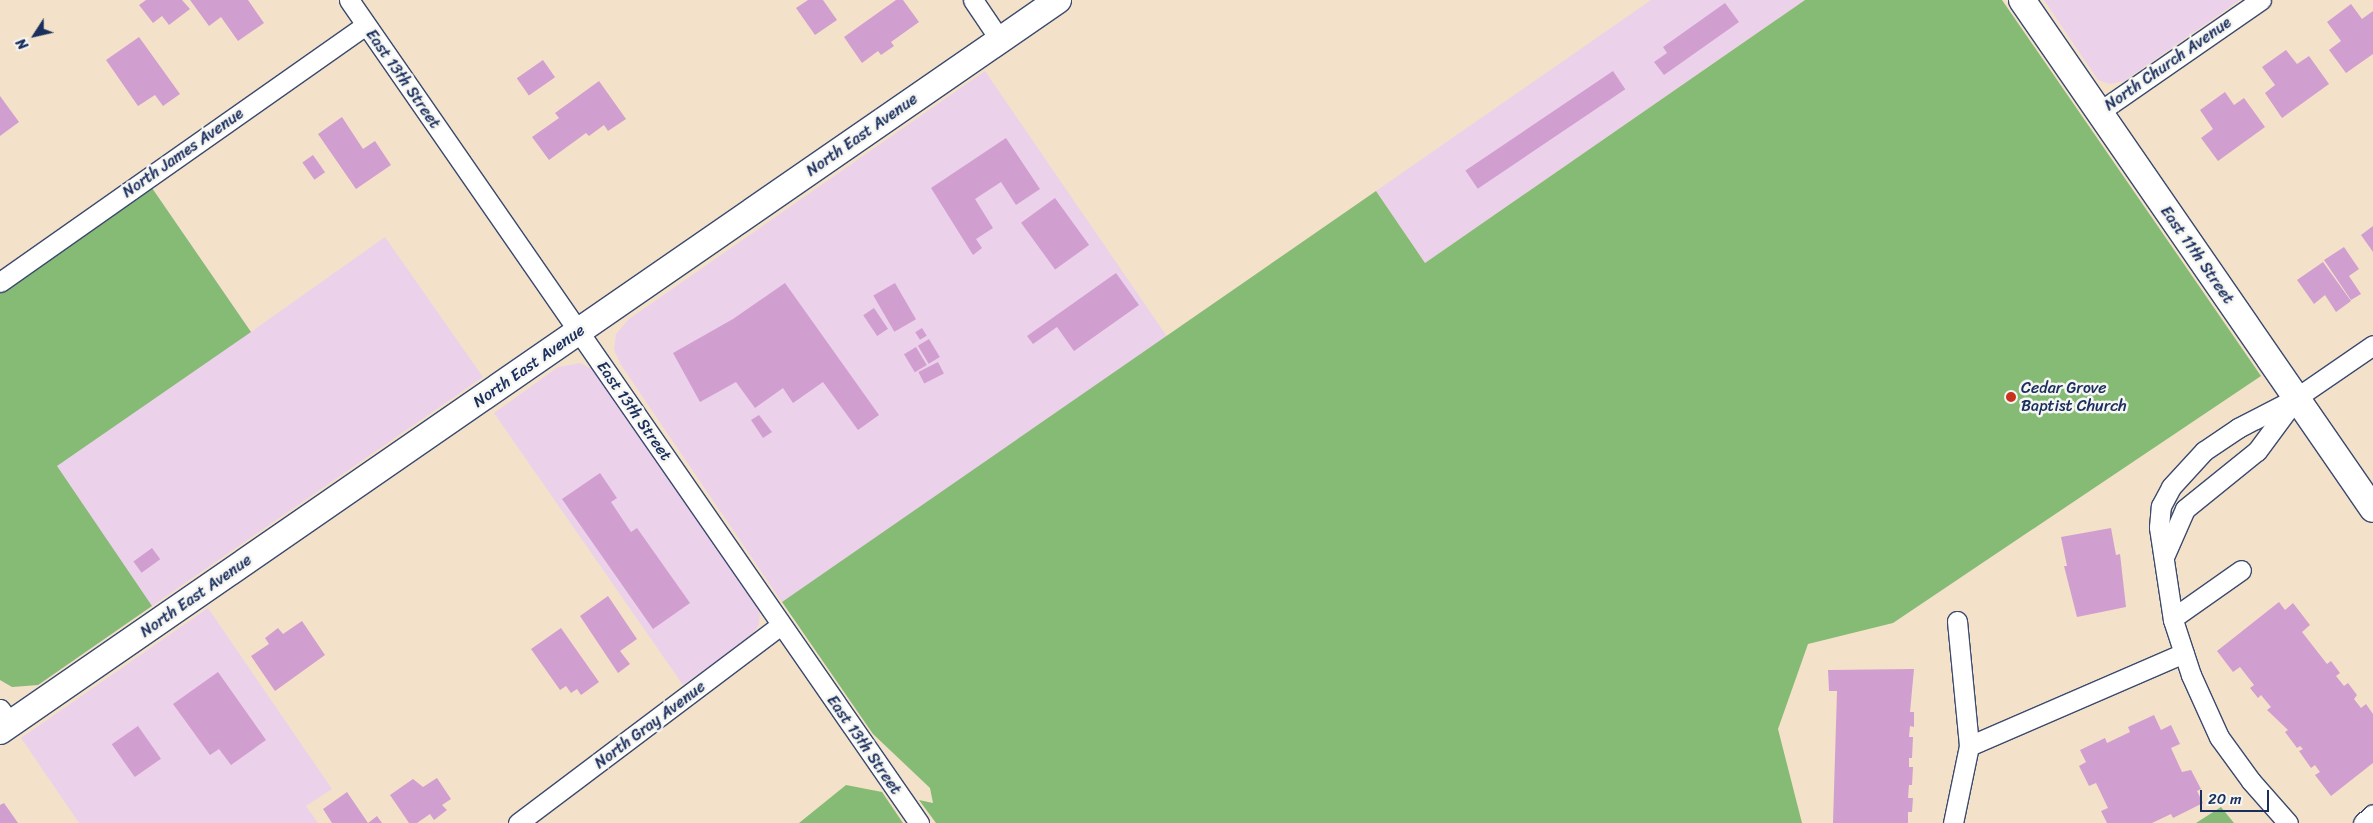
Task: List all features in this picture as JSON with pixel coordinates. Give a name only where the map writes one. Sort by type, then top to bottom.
[{"type":"main road","name":"North East Avenue","points":[[3,721],[579,332],[1058,0]]},
{"type":"main road","name":"East 11th Street","points":[[2022,0],[2373,509]]},
{"type":"street","name":"East 13th Street","points":[[349,0],[919,823]]},
{"type":"street","points":[[973,0],[1000,40]]},
{"type":"street","name":"North Church Avenue","points":[[2099,112],[2261,0]]},
{"type":"street","name":"North James Avenue","points":[[0,282],[366,24]]},
{"type":"street","points":[[2288,823],[2251,782],[2219,737],[2184,653],[2173,618],[2158,527],[2161,506],[2184,470],[2204,451],[2238,428],[2296,398],[2373,345]]},
{"type":"street","points":[[2164,558],[2185,509],[2257,451],[2296,398]]},
{"type":"street","points":[[2173,618],[2241,570]]},
{"type":"street","points":[[1953,823],[1969,746],[1957,621]]},
{"type":"street","name":"North Gray Avenue","points":[[518,823],[781,625]]},
{"type":"street","points":[[1969,746],[2184,653]]},
{"type":"street","points":[[2363,823],[2373,814]]},
{"type":"shaded area","points":[[1651,0],[1805,0],[1425,263],[1376,191]]},
{"type":"shaded area","points":[[2044,0],[2240,0],[2124,81],[2110,84],[2098,80]]},
{"type":"shaded area","points":[[985,71],[1168,338],[782,602],[621,365],[614,350],[616,334],[629,319]]},
{"type":"shaded area","points":[[152,188],[251,332],[385,237],[483,377],[38,685],[12,687],[0,680],[0,292]]},
{"type":"shaded area","points":[[580,363],[594,370],[760,610],[759,625],[751,636],[683,685],[494,413],[558,367]]},
{"type":"shaded area","points":[[208,608],[332,789],[306,806],[318,823],[79,823],[21,738]]},
{"type":"green space","points":[[1805,0],[2002,0],[2261,376],[1893,623],[1808,644],[1778,729],[1802,823],[936,823],[919,800],[933,803],[930,788],[873,734],[782,602],[1376,191],[1425,263]]},
{"type":"green space","points":[[152,188],[251,332],[57,466],[152,606],[38,685],[12,687],[0,680],[0,292]]},
{"type":"green space","points":[[846,785],[882,792],[903,823],[799,823]]},
{"type":"green space","points":[[2221,807],[2234,823],[2196,823]]},
{"type":"building","points":[[146,0],[182,0],[190,9],[169,25],[162,16],[153,23],[139,5]]},
{"type":"building","points":[[190,0],[248,0],[264,23],[238,41],[221,17],[209,26]]},
{"type":"building","points":[[808,0],[823,0],[837,20],[815,35],[796,8]]},
{"type":"building","points":[[896,0],[903,0],[919,22],[891,42],[894,46],[881,55],[878,51],[862,63],[844,37]]},
{"type":"building","points":[[1725,3],[1739,22],[1664,75],[1654,62],[1667,53],[1663,47]]},
{"type":"building","points":[[2351,4],[2362,19],[2373,11],[2373,54],[2346,73],[2329,50],[2341,41],[2327,22]]},
{"type":"building","points":[[139,37],[180,94],[163,106],[155,95],[138,106],[106,60]]},
{"type":"building","points":[[2286,50],[2297,64],[2309,56],[2329,84],[2282,118],[2265,93],[2275,85],[2262,67]]},
{"type":"building","points":[[543,60],[555,77],[529,96],[517,78]]},
{"type":"building","points":[[1613,71],[1625,89],[1478,189],[1465,171]]},
{"type":"building","points":[[599,81],[626,119],[608,131],[604,125],[589,136],[586,133],[549,160],[532,137],[559,118],[555,113]]},
{"type":"building","points":[[2225,92],[2234,105],[2244,98],[2265,127],[2218,161],[2201,138],[2213,129],[2200,110]]},
{"type":"building","points":[[0,96],[19,122],[0,136]]},
{"type":"building","points":[[342,117],[363,149],[375,141],[391,165],[356,189],[318,134]]},
{"type":"building","points":[[1006,138],[1040,189],[1016,205],[1001,182],[975,199],[993,228],[976,239],[982,248],[973,255],[931,188]]},
{"type":"building","points":[[313,155],[325,172],[314,180],[302,162]]},
{"type":"building","points":[[1055,198],[1089,245],[1055,270],[1021,223]]},
{"type":"building","points":[[2373,226],[2373,252],[2361,235]]},
{"type":"building","points":[[2344,247],[2359,269],[2349,276],[2361,294],[2351,300],[2324,260]]},
{"type":"building","points":[[2323,262],[2351,301],[2336,312],[2325,295],[2314,304],[2297,280]]},
{"type":"building","points":[[1116,273],[1139,305],[1074,351],[1057,327],[1033,344],[1027,336]]},
{"type":"building","points":[[785,283],[879,415],[858,430],[823,382],[793,403],[783,388],[755,408],[736,382],[700,402],[673,353],[733,319]]},
{"type":"building","points":[[895,283],[916,319],[894,332],[873,296]]},
{"type":"building","points":[[874,308],[888,329],[877,336],[863,315]]},
{"type":"building","points":[[922,328],[927,336],[920,340],[915,332]]},
{"type":"building","points":[[929,339],[940,357],[929,364],[918,346]]},
{"type":"building","points":[[916,347],[927,365],[915,372],[904,354]]},
{"type":"building","points":[[938,362],[944,374],[924,384],[918,372]]},
{"type":"building","points":[[759,415],[772,432],[763,438],[751,420]]},
{"type":"building","points":[[600,473],[617,498],[611,502],[631,532],[637,528],[690,603],[653,629],[562,499]]},
{"type":"building","points":[[2111,528],[2116,555],[2120,554],[2126,607],[2077,617],[2064,566],[2067,566],[2061,537]]},
{"type":"building","points":[[152,548],[160,559],[142,573],[133,562]]},
{"type":"building","points":[[608,596],[637,639],[620,651],[630,664],[618,673],[580,616]]},
{"type":"building","points":[[2279,602],[2285,610],[2293,603],[2310,625],[2302,632],[2327,664],[2331,661],[2340,673],[2336,676],[2344,686],[2348,683],[2357,695],[2354,699],[2361,708],[2366,704],[2373,714],[2373,763],[2331,796],[2315,775],[2320,772],[2315,765],[2311,768],[2299,751],[2303,749],[2300,746],[2297,748],[2285,732],[2288,730],[2267,710],[2271,707],[2261,695],[2258,698],[2250,688],[2254,685],[2240,667],[2233,672],[2217,651]]},
{"type":"building","points":[[302,621],[325,655],[275,691],[251,656],[269,644],[265,638],[278,628],[283,634]]},
{"type":"building","points":[[561,628],[599,682],[581,695],[577,689],[571,693],[566,686],[560,690],[531,649]]},
{"type":"building","points":[[1914,669],[1910,712],[1914,712],[1914,727],[1910,726],[1909,737],[1913,737],[1912,758],[1909,758],[1909,767],[1913,767],[1912,785],[1909,785],[1908,798],[1913,798],[1912,812],[1908,812],[1908,823],[1833,823],[1837,691],[1829,691],[1828,670]]},
{"type":"building","points":[[218,672],[266,740],[231,765],[219,749],[210,755],[173,704]]},
{"type":"building","points":[[2154,715],[2161,730],[2171,725],[2180,744],[2171,748],[2182,772],[2191,770],[2201,789],[2197,791],[2203,803],[2173,818],[2171,814],[2152,823],[2107,823],[2101,811],[2108,808],[2096,783],[2089,786],[2079,766],[2086,762],[2080,750],[2105,738],[2107,743],[2130,732],[2128,727]]},
{"type":"building","points":[[138,726],[161,759],[135,777],[112,744]]},
{"type":"building","points":[[437,778],[451,799],[442,805],[447,810],[434,820],[430,814],[417,823],[409,823],[390,795],[413,779],[423,787]]},
{"type":"building","points":[[347,792],[368,823],[332,823],[323,809]]},
{"type":"building","points":[[4,803],[18,823],[0,823],[0,805]]},
{"type":"building","points":[[377,816],[382,823],[368,823]]},
{"type":"place","name":"Cedar Grove Baptist Church","points":[[2011,397]]}]
